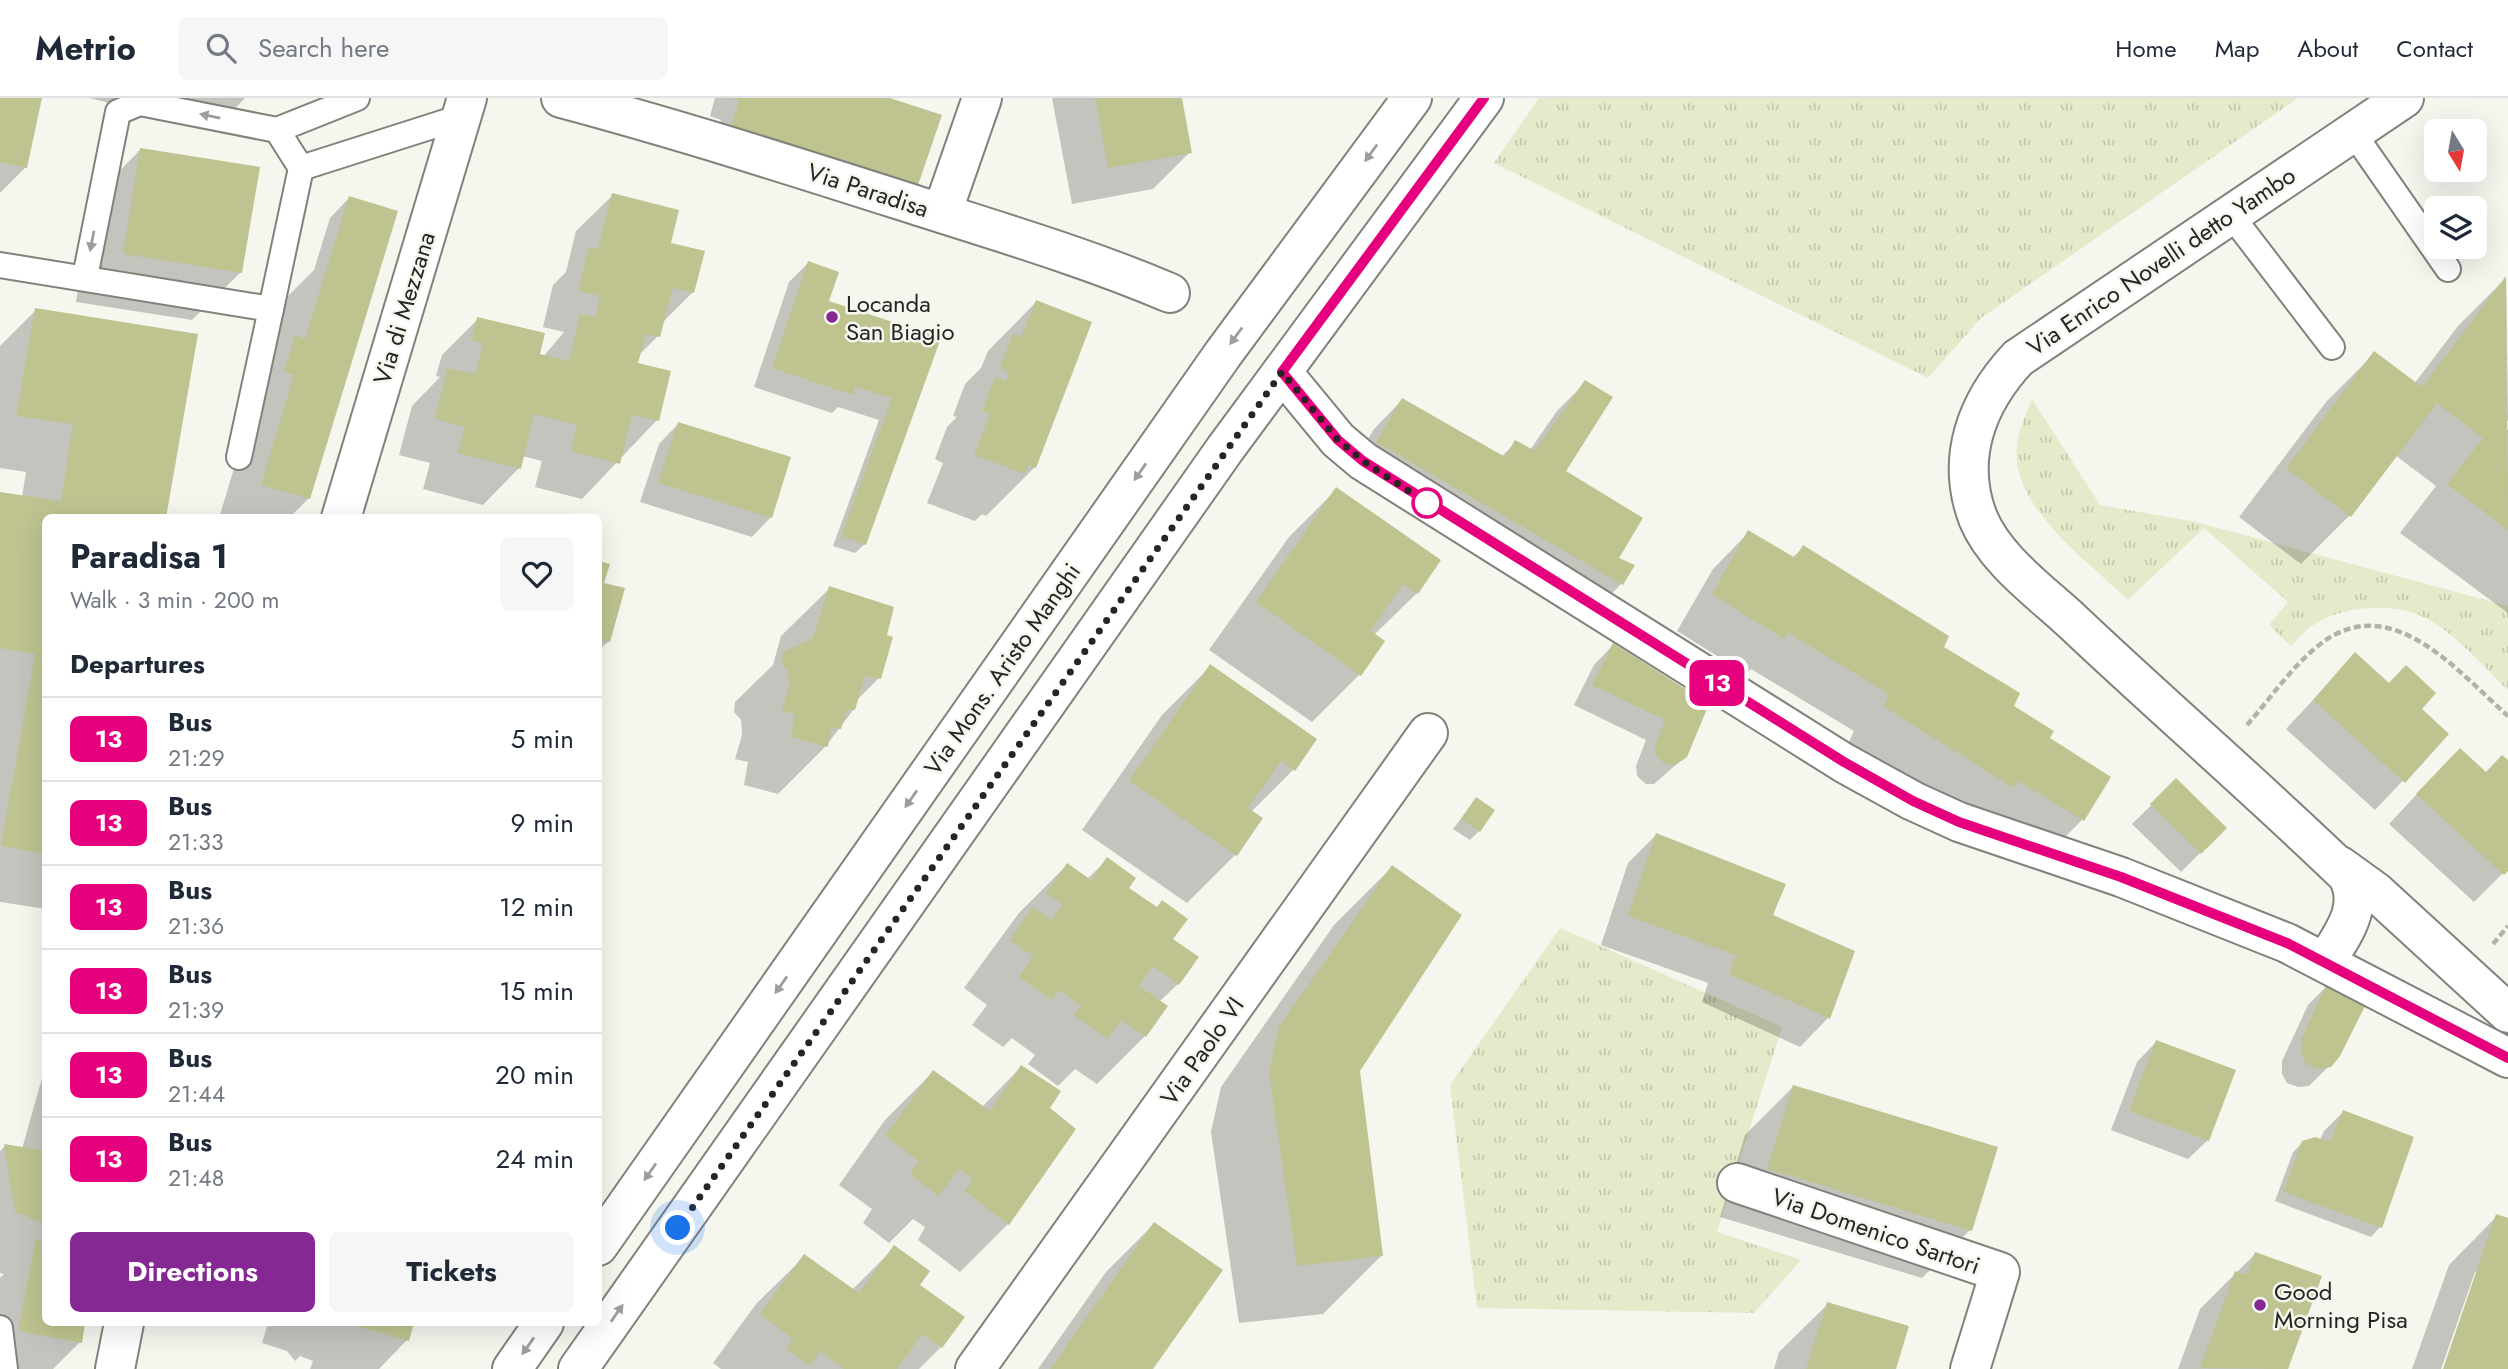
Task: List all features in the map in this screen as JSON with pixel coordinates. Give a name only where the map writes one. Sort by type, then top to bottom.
[{"type":"street","name":"Via Paradisa","points":[[561,98],[739,149],[943,213],[1108,267],[1170,293]]},
{"type":"street","points":[[943,213],[982,98]]},
{"type":"street","name":"Via Mons. Aristo Manghi","points":[[602,1240],[1223,354],[1412,98]]},
{"type":"street","points":[[578,1369],[1282,372],[1484,98]]},
{"type":"street","name":"Via Enrico Novelli detto Yambo","points":[[2326,961],[2350,920],[2355,899],[2347,875],[2178,722],[2002,555],[1986,533],[1973,498],[1969,450],[1973,429],[1990,394],[2009,367],[2035,344],[2404,98]]},
{"type":"street","name":"Via di Mezzana","points":[[342,514],[464,108]]},
{"type":"street","points":[[1282,372],[1338,440],[1363,461],[1619,623],[1902,795],[1959,822],[2121,877],[2326,961],[2508,1058]]},
{"type":"street","name":"Via Paolo VI","points":[[975,1369],[1429,733]]},
{"type":"street","name":"Via Enrico Novelli detto Yambo","points":[[2330,859],[2376,892],[2508,1013]]},
{"type":"street","name":"Via Domenico Sartori","points":[[1737,1183],[2000,1272],[1970,1369]]},
{"type":"street","points":[[115,1369],[123,1326]]},
{"type":"street","points":[[512,1369],[542,1326]]},
{"type":"lane","points":[[85,277],[118,112],[140,103],[277,130],[356,98]]},
{"type":"lane","points":[[301,168],[464,108]]},
{"type":"lane","points":[[239,457],[301,168],[277,130]]},
{"type":"lane","points":[[2352,131],[2448,269]]},
{"type":"lane","points":[[2231,215],[2332,347]]},
{"type":"lane","points":[[0,265],[271,309]]},
{"type":"lane","points":[[0,1328],[5,1369]]},
{"type":"path","points":[[2239,734],[2315,649],[2338,634],[2369,626],[2387,627],[2416,637],[2508,716]]},
{"type":"green space","points":[[1539,98],[2298,98],[1981,318],[1928,378],[1494,163]]},
{"type":"green space","points":[[2032,399],[2100,505],[2196,522],[2508,606],[2508,690],[2448,633],[2426,618],[2400,610],[2370,608],[2340,613],[2312,626],[2291,646],[2269,625],[2288,602],[2204,528],[2128,600],[2061,538],[2045,520],[2022,482],[2017,462],[2017,446]]},
{"type":"green space","points":[[1560,928],[1782,1027],[1717,1232],[1801,1260],[1754,1313],[1477,1308],[1450,1085]]},
{"type":"building","points":[[0,98],[42,98],[27,168],[0,162]]},
{"type":"building","points":[[733,98],[890,98],[942,115],[917,188],[731,127],[739,101]]},
{"type":"building","points":[[1095,98],[1182,98],[1192,153],[1108,168]]},
{"type":"building","points":[[140,148],[260,167],[242,273],[123,254]]},
{"type":"building","points":[[612,193],[679,210],[671,243],[705,251],[694,293],[673,288],[660,337],[646,334],[638,363],[671,371],[659,421],[632,415],[620,464],[571,451],[577,425],[534,414],[521,469],[458,453],[465,427],[435,419],[447,368],[475,374],[483,343],[472,340],[477,317],[545,333],[540,354],[569,361],[580,314],[595,317],[600,296],[578,291],[589,247],[598,249]]},
{"type":"building","points":[[349,196],[398,211],[310,499],[261,485],[294,375],[284,372],[295,335],[305,339]]},
{"type":"building","points":[[808,261],[839,272],[829,301],[941,338],[866,545],[841,536],[892,398],[855,387],[853,395],[772,368]]},
{"type":"building","points":[[2506,276],[2508,530],[2447,484],[2483,438],[2437,403],[2351,517],[2286,468],[2374,351],[2422,387]]},
{"type":"building","points":[[1036,300],[1092,322],[1036,468],[1028,466],[1025,474],[974,455],[990,414],[982,411],[995,377],[1006,381],[1009,371],[1000,367],[1013,333],[1021,337]]},
{"type":"building","points":[[35,308],[198,334],[167,514],[42,514],[42,853],[1,846],[35,654],[0,648],[0,492],[61,501],[73,424],[16,416]]},
{"type":"building","points":[[1585,380],[1613,397],[1566,471],[1643,518],[1619,558],[1635,565],[1623,585],[1376,442],[1402,398],[1505,457],[1515,440],[1535,451]]},
{"type":"building","points":[[678,422],[791,457],[772,518],[658,483]]},
{"type":"building","points":[[1336,487],[1441,560],[1418,594],[1403,584],[1371,631],[1385,641],[1361,676],[1256,602]]},
{"type":"building","points":[[1748,530],[1795,558],[1803,545],[1949,636],[1944,647],[2020,693],[2014,706],[2054,731],[2050,738],[2111,777],[2084,821],[2018,781],[2014,788],[1884,707],[1889,694],[1788,633],[1784,639],[1712,594]]},
{"type":"building","points":[[602,562],[610,564],[604,583],[625,588],[610,642],[602,640]]},
{"type":"building","points":[[829,586],[894,607],[887,635],[893,637],[881,679],[865,676],[855,710],[847,709],[841,729],[831,728],[828,747],[791,737],[795,714],[782,711],[789,685],[788,671],[782,664],[783,652],[813,638]]},
{"type":"building","points":[[1613,643],[1709,704],[1687,757],[1675,765],[1666,765],[1656,756],[1655,746],[1665,720],[1592,685]]},
{"type":"building","points":[[2355,652],[2389,683],[2406,665],[2436,693],[2422,709],[2449,734],[2405,783],[2313,700]]},
{"type":"building","points":[[1210,664],[1317,739],[1295,771],[1281,761],[1248,808],[1263,818],[1237,856],[1129,781]]},
{"type":"building","points":[[2460,748],[2486,772],[2502,755],[2508,760],[2508,871],[2504,875],[2416,794]]},
{"type":"building","points":[[2176,778],[2227,828],[2201,854],[2150,804]]},
{"type":"building","points":[[1476,797],[1495,810],[1480,832],[1461,819]]},
{"type":"building","points":[[1656,833],[1786,884],[1773,915],[1855,951],[1830,1019],[1729,974],[1736,955],[1628,916]]},
{"type":"building","points":[[1107,857],[1136,878],[1129,888],[1157,907],[1162,900],[1188,919],[1173,939],[1199,957],[1179,985],[1153,966],[1139,986],[1168,1006],[1146,1037],[1121,1020],[1108,1039],[1074,1015],[1081,1006],[1059,990],[1052,1000],[1019,977],[1033,956],[1010,940],[1033,907],[1052,920],[1063,904],[1046,893],[1067,863],[1091,880]]},
{"type":"building","points":[[1392,865],[1462,915],[1360,1071],[1383,1256],[1297,1266],[1269,1073],[1279,1027]]},
{"type":"building","points":[[2327,983],[2367,1002],[2340,1056],[2331,1067],[2319,1069],[2306,1064],[2301,1054],[2301,1040]]},
{"type":"building","points":[[2156,1040],[2236,1070],[2209,1141],[2129,1111]]},
{"type":"building","points":[[1021,1065],[1061,1091],[1050,1108],[1076,1129],[1009,1225],[965,1191],[972,1178],[959,1169],[938,1196],[910,1174],[919,1161],[885,1136],[933,1070],[990,1111]]},
{"type":"building","points":[[1793,1085],[1998,1147],[1972,1231],[1767,1169]]},
{"type":"building","points":[[2343,1110],[2414,1137],[2382,1228],[2283,1192],[2302,1141],[2315,1137],[2330,1142]]},
{"type":"building","points":[[4,1144],[42,1150],[42,1222],[15,1212]]},
{"type":"building","points":[[2496,1214],[2508,1218],[2508,1369],[2443,1369]]},
{"type":"building","points":[[1154,1222],[1223,1270],[1153,1369],[1050,1369]]},
{"type":"building","points":[[36,1239],[42,1240],[42,1326],[85,1326],[82,1343],[18,1331]]},
{"type":"building","points":[[894,1245],[930,1271],[920,1285],[965,1317],[942,1348],[922,1334],[897,1369],[844,1369],[820,1351],[810,1366],[786,1349],[793,1339],[760,1314],[804,1254],[859,1293]]},
{"type":"building","points":[[2255,1252],[2322,1276],[2288,1369],[2200,1368],[2235,1271],[2246,1275]]},
{"type":"building","points":[[1827,1302],[1909,1326],[1896,1369],[1806,1369]]},
{"type":"building","points":[[356,1326],[413,1326],[409,1341]]},
{"type":"bus line","name":"13","points":[[1484,98],[1282,372],[1338,440],[1363,461],[1465,527],[1844,762],[1913,801],[1959,822],[2121,877],[2287,943],[2508,1058]]},
{"type":"place","name":"Locanda San Biagio","points":[[832,317]]},
{"type":"place","name":"Good Morning Pisa","points":[[2260,1305]]},
{"type":"route","points":[[678,1228],[1225,449],[1282,372],[1338,440],[1363,461],[1427,503]]}]
